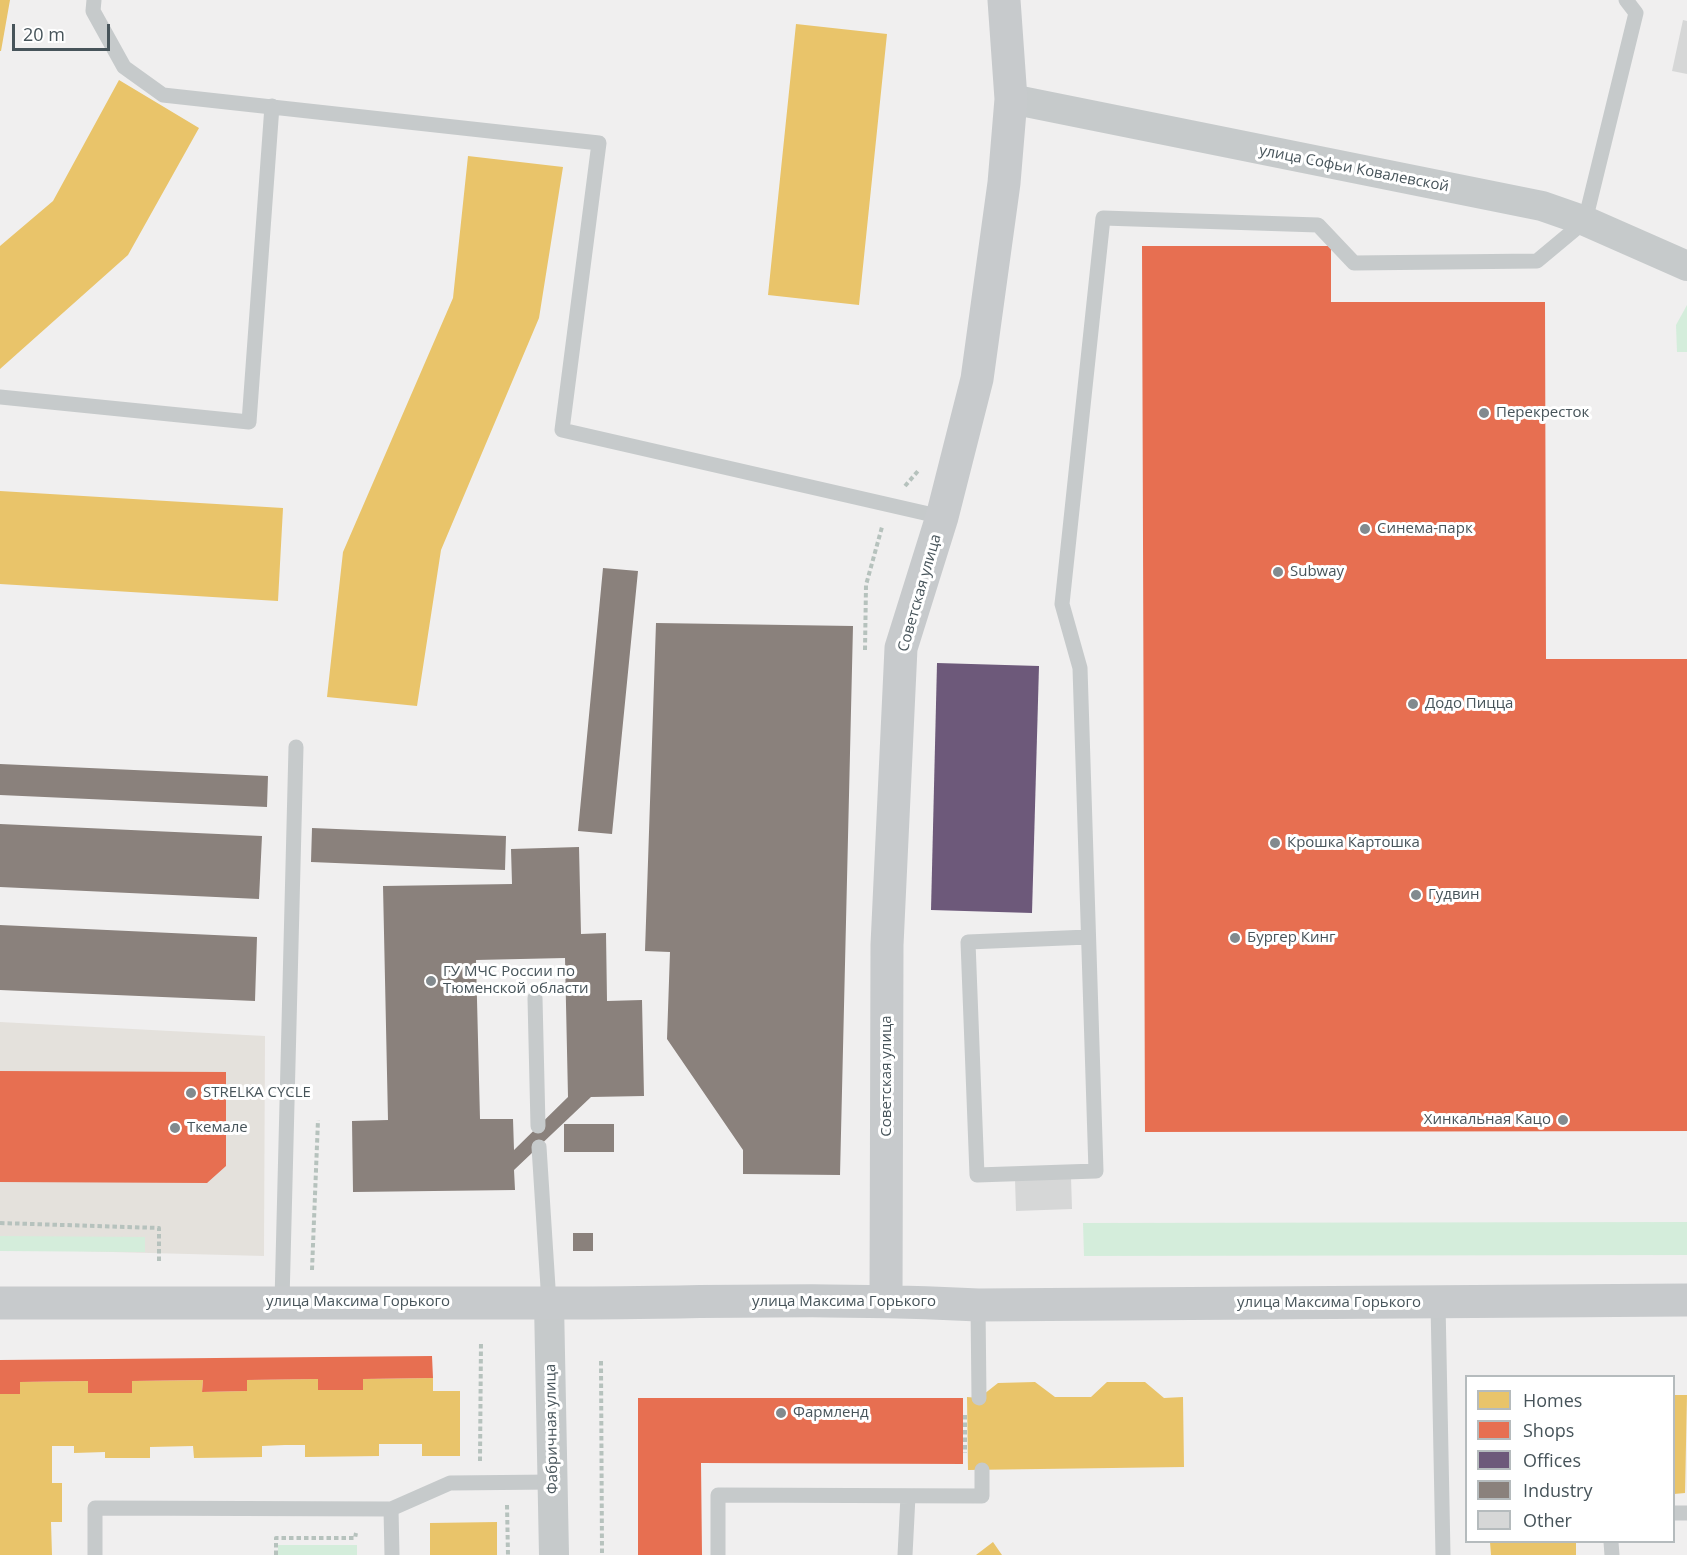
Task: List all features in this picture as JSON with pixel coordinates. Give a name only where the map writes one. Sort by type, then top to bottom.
[{"type":"street","name":"Советская улица","points":[[886,1301],[887,945],[901,648],[942,517],[977,379],[1004,183],[1011,99],[1004,0]]},
{"type":"street","name":"улица Софьи Ковалевской","points":[[1011,99],[1542,206],[1585,221],[1687,266]]},
{"type":"street","name":"улица Максима Горького","points":[[0,1303],[886,1301],[978,1305],[1687,1300]]},
{"type":"street","name":"Фабричная улица","points":[[549,1303],[554,1555]]},
{"type":"lane","points":[[94,0],[93,11],[124,67],[163,94],[599,143],[562,430],[942,517]]},
{"type":"lane","points":[[1088,937],[968,942],[977,1175],[1096,1171],[1080,668],[1062,604],[1103,218],[1318,225],[1354,263],[1538,261],[1585,221],[1636,13],[1626,0]]},
{"type":"lane","points":[[0,397],[249,422],[272,106]]},
{"type":"lane","points":[[282,1301],[296,747]]},
{"type":"lane","points":[[535,998],[538,1126]]},
{"type":"lane","points":[[539,1147],[549,1303]]},
{"type":"lane","points":[[1437,1303],[1443,1555]]},
{"type":"lane","points":[[978,1305],[979,1398]]},
{"type":"lane","points":[[718,1555],[718,1495],[982,1496],[982,1470]]},
{"type":"lane","points":[[95,1555],[95,1508],[391,1509],[450,1484],[553,1482]]},
{"type":"lane","points":[[905,1555],[908,1496]]},
{"type":"lane","points":[[391,1509],[392,1555]]},
{"type":"path","points":[[312,1273],[318,1120]]},
{"type":"path","points":[[0,1223],[159,1228],[159,1263]]},
{"type":"path","points":[[601,1361],[602,1555]]},
{"type":"path","points":[[960,1496],[965,1471],[965,1408]]},
{"type":"shaded area","points":[[0,1022],[265,1036],[264,1256],[0,1249]]},
{"type":"green space","points":[[1687,305],[1687,352],[1677,352],[1676,325]]},
{"type":"green space","points":[[1687,1222],[1687,1255],[1084,1256],[1083,1223]]},
{"type":"green space","points":[[0,1236],[145,1237],[145,1252],[0,1251]]},
{"type":"green space","points":[[278,1545],[357,1545],[357,1555],[278,1555]]},
{"type":"building: Homes","points":[[0,0],[10,0],[1,51],[0,51]]},
{"type":"building: Homes","points":[[796,24],[887,34],[859,305],[768,295]]},
{"type":"building: Homes","points":[[119,80],[199,128],[128,255],[0,369],[0,246],[53,201]]},
{"type":"building: Homes","points":[[468,156],[563,167],[539,318],[441,550],[417,706],[327,697],[343,552],[453,298]]},
{"type":"building: Homes","points":[[0,491],[283,508],[278,601],[0,584]]},
{"type":"building: Homes","points":[[433,1378],[433,1391],[460,1391],[460,1456],[422,1456],[422,1444],[379,1444],[379,1456],[305,1457],[305,1445],[285,1445],[262,1446],[262,1457],[194,1458],[193,1446],[150,1447],[150,1458],[105,1458],[105,1452],[74,1453],[74,1446],[52,1446],[52,1483],[62,1483],[62,1522],[51,1522],[52,1555],[0,1555],[0,1394],[20,1394],[20,1382],[88,1381],[88,1393],[132,1393],[132,1381],[203,1380],[202,1392],[247,1391],[247,1380],[318,1379],[318,1390],[363,1390],[363,1379]]},
{"type":"building: Homes","points":[[1035,1382],[1055,1397],[1091,1397],[1107,1382],[1145,1382],[1164,1398],[1183,1397],[1184,1467],[968,1470],[967,1397],[979,1398],[998,1383]]},
{"type":"building: Homes","points":[[1675,1395],[1687,1395],[1685,1493],[1675,1494]]},
{"type":"building: Homes","points":[[497,1522],[497,1555],[430,1555],[430,1523]]},
{"type":"building: Homes","points":[[993,1542],[1002,1555],[976,1555]]},
{"type":"building: Homes","points":[[1490,1543],[1576,1543],[1576,1555],[1491,1555]]},
{"type":"building: Shops","name":"Гудвин","points":[[1142,246],[1331,246],[1331,302],[1545,302],[1546,659],[1687,659],[1687,1131],[1145,1132]]},
{"type":"building: Shops","points":[[0,1071],[226,1072],[226,1166],[207,1183],[0,1182]]},
{"type":"building: Shops","points":[[432,1356],[433,1378],[363,1379],[363,1390],[318,1390],[318,1379],[247,1380],[247,1391],[202,1392],[203,1380],[132,1381],[132,1393],[88,1393],[88,1381],[20,1382],[20,1394],[0,1394],[0,1360]]},
{"type":"building: Shops","points":[[638,1398],[963,1398],[963,1464],[701,1463],[702,1555],[638,1555]]},
{"type":"building: Offices","points":[[937,663],[1039,666],[1032,913],[931,910]]},
{"type":"building: Industry","points":[[603,568],[638,571],[612,834],[578,831]]},
{"type":"building: Industry","points":[[656,623],[853,626],[840,1175],[743,1174],[743,1150],[667,1039],[670,952],[645,951]]},
{"type":"building: Industry","points":[[0,764],[268,776],[267,807],[0,795]]},
{"type":"building: Industry","points":[[0,824],[262,836],[259,899],[0,887]]},
{"type":"building: Industry","points":[[312,828],[506,836],[505,870],[311,862]]},
{"type":"building: Industry","name":"ГУ МЧС России по Тюменской области","points":[[579,847],[581,934],[606,933],[607,1001],[642,1000],[644,1096],[591,1097],[514,1170],[515,1190],[353,1192],[352,1121],[388,1120],[383,886],[512,884],[511,849]],"holes":[[[565,958],[568,1097],[514,1150],[513,1119],[480,1119],[476,960]]]},
{"type":"building: Industry","points":[[0,925],[257,937],[255,1001],[0,990]]},
{"type":"building: Industry","points":[[564,1124],[614,1124],[614,1152],[564,1152]]},
{"type":"building: Industry","points":[[573,1233],[593,1233],[593,1251],[573,1251]]},
{"type":"building: Other","points":[[1683,20],[1687,21],[1687,74],[1672,71]]},
{"type":"building: Other","points":[[1071,1177],[1072,1209],[1016,1211],[1015,1179]]},
{"type":"place","name":"Перекресток","points":[[1484,413]]},
{"type":"place","name":"Синема-парк","points":[[1365,529]]},
{"type":"place","name":"Subway","points":[[1278,572]]},
{"type":"place","name":"Додо Пицца","points":[[1413,704]]},
{"type":"place","name":"Крошка Картошка","points":[[1275,843]]},
{"type":"place","name":"Гудвин","points":[[1416,895]]},
{"type":"place","name":"Бургер Кинг","points":[[1235,938]]},
{"type":"place","name":"ГУ МЧС России по Тюменской области","points":[[431,981]]},
{"type":"place","name":"STRELKA CYCLE","points":[[191,1093]]},
{"type":"place","name":"Хинкальная Кацо","points":[[1563,1120]]},
{"type":"place","name":"Ткемале","points":[[175,1128]]},
{"type":"place","name":"Фармленд","points":[[781,1413]]}]
